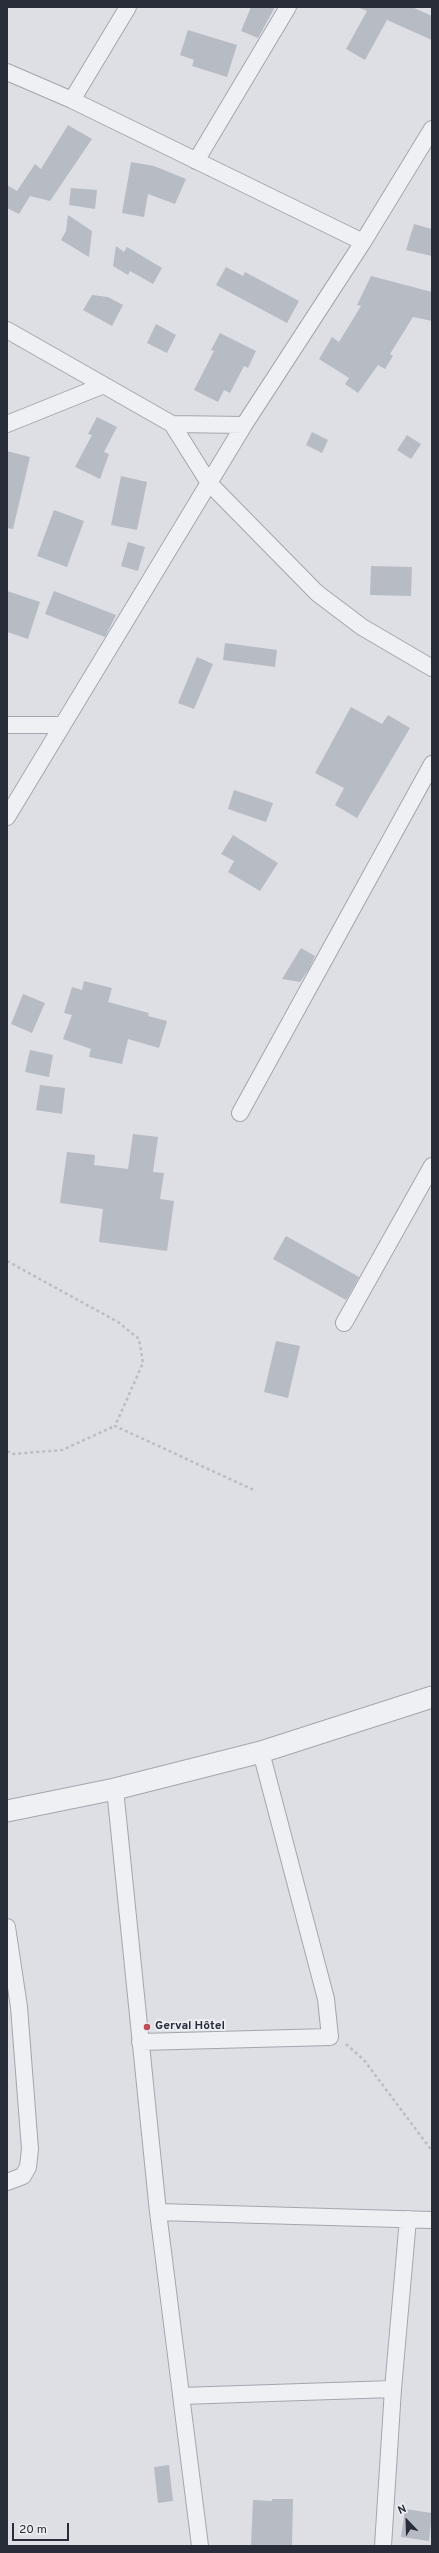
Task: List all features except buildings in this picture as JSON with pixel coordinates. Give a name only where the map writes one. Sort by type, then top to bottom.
[{"type":"street","points":[[196,161],[288,7]]},
{"type":"street","points":[[72,100],[122,10]]},
{"type":"street","points":[[7,72],[72,100],[363,242]]},
{"type":"street","points":[[7,817],[60,726],[244,425],[363,242],[432,129]]},
{"type":"street","points":[[7,330],[172,424],[209,483],[317,593],[362,627],[432,668]]},
{"type":"street","points":[[7,424],[104,385]]},
{"type":"street","points":[[172,424],[244,425]]},
{"type":"street","points":[[7,725],[60,726]]},
{"type":"street","points":[[240,1113],[432,764]]},
{"type":"street","points":[[344,1323],[432,1166]]},
{"type":"street","points":[[7,1811],[114,1789],[261,1752],[432,1697]]},
{"type":"street","points":[[140,2042],[330,2037],[326,1999],[261,1752]]},
{"type":"street","points":[[114,1789],[158,2212],[200,2546]]},
{"type":"street","points":[[7,1927],[19,2007],[30,2149],[28,2167],[23,2176],[7,2182]]},
{"type":"street","points":[[158,2212],[432,2220]]},
{"type":"street","points":[[384,2546],[393,2389],[408,2219]]},
{"type":"street","points":[[181,2396],[393,2389]]},
{"type":"path","points":[[7,1261],[118,1322],[139,1340],[143,1363],[114,1426],[62,1450],[14,1454],[7,1451]]},
{"type":"path","points":[[114,1426],[154,1446],[256,1491]]},
{"type":"path","points":[[330,2037],[346,2044],[364,2060],[432,2151]]},
{"type":"place","name":"Gerval Hôtel","points":[[147,2027]]}]
